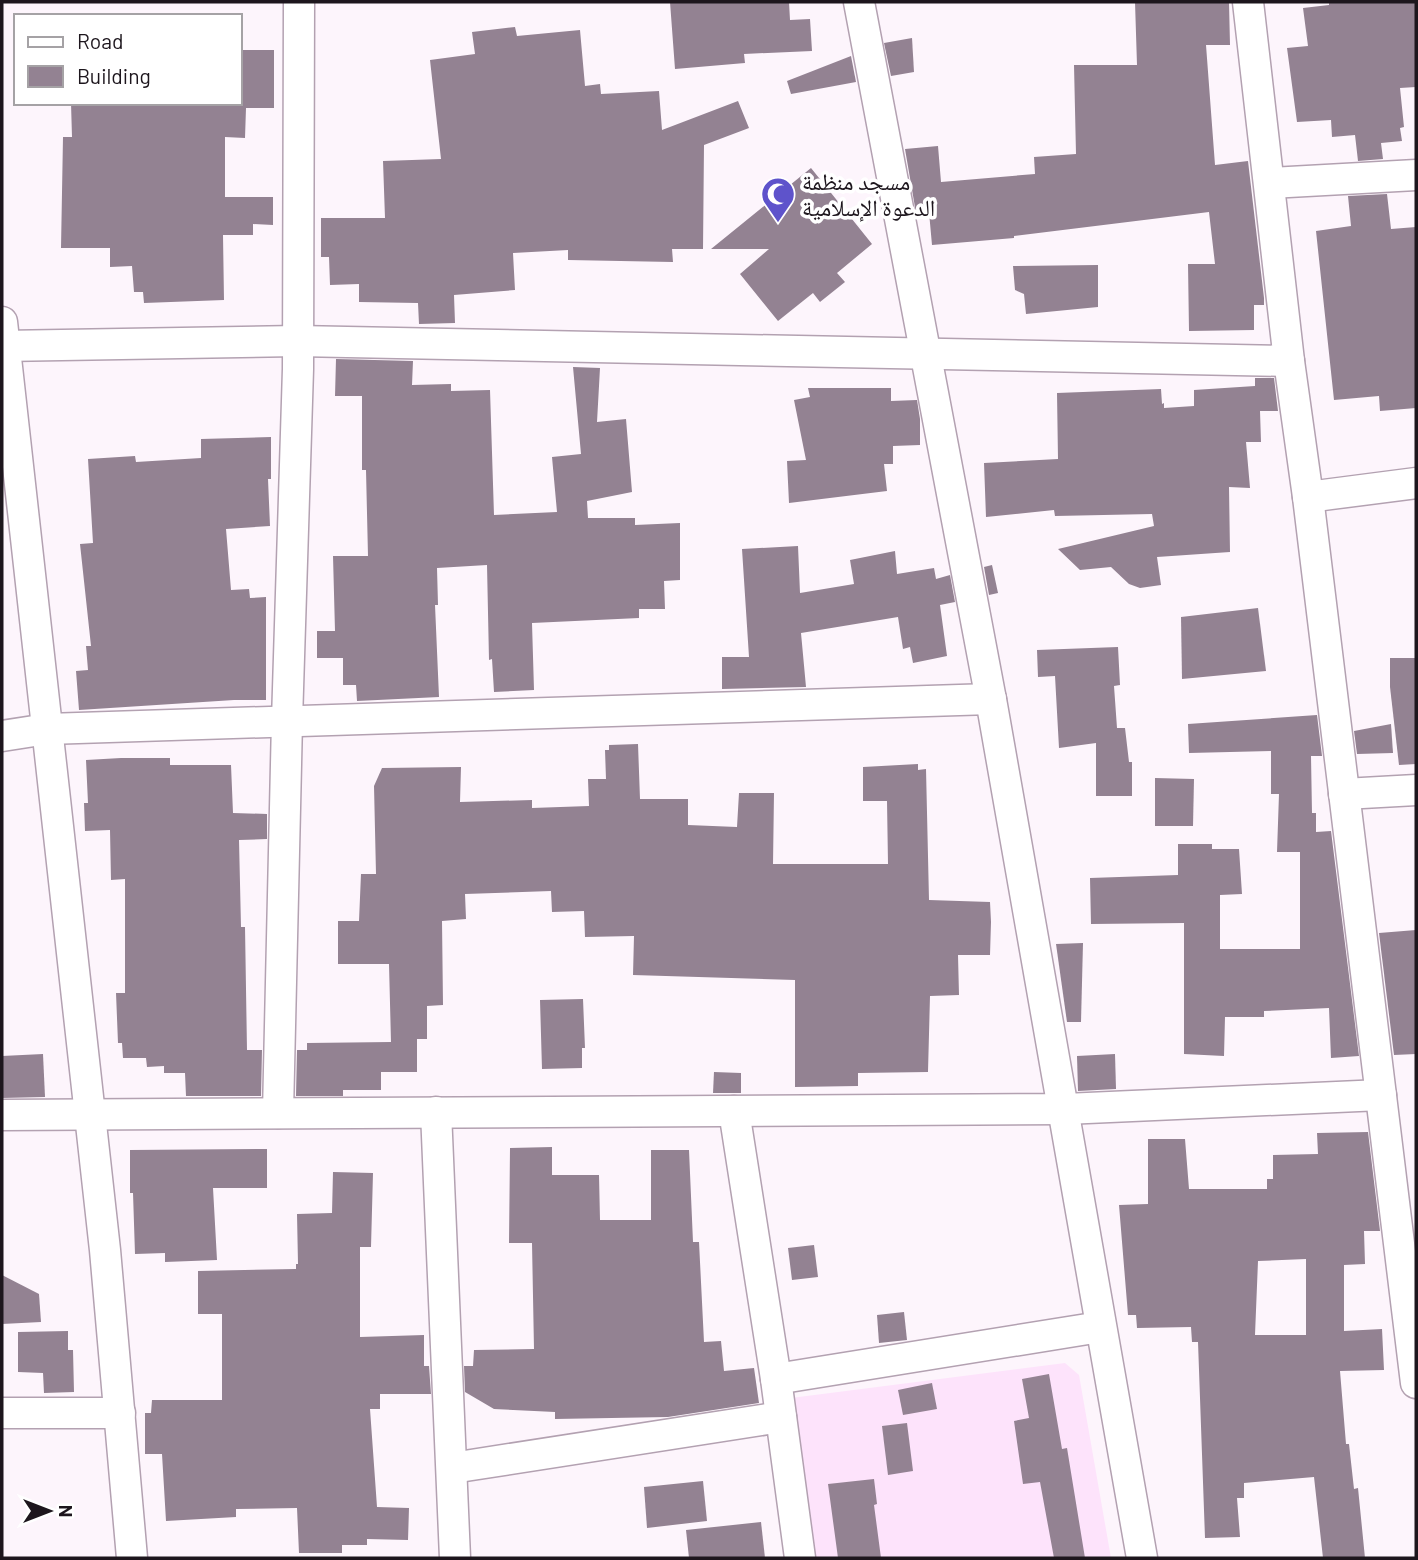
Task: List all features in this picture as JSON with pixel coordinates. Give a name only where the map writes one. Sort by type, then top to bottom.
[{"type":"street","points":[[278,1113],[299,369],[299,2]]},
{"type":"street","points":[[859,2],[991,699],[1142,1558]]},
{"type":"street","points":[[1248,2],[1289,361],[1381,1095],[1413,1326],[1416,1383]]},
{"type":"street","points":[[1270,183],[1416,175]]},
{"type":"street","points":[[132,1558],[90,1113],[2,338],[297,341],[1289,361]]},
{"type":"street","points":[[1308,497],[1416,483]]},
{"type":"street","points":[[2,736],[47,729],[991,699]]},
{"type":"street","points":[[1344,794],[1416,790]]},
{"type":"street","points":[[2,1115],[1065,1109],[1381,1095]]},
{"type":"street","points":[[734,1111],[776,1379],[800,1558]]},
{"type":"street","points":[[436,1112],[455,1558]]},
{"type":"street","points":[[776,1379],[1100,1327]]},
{"type":"street","points":[[2,1413],[120,1413]]},
{"type":"street","points":[[452,1468],[781,1417]]},
{"type":"shaded area","points":[[1065,1363],[1079,1375],[1111,1558],[814,1558],[791,1398]]},
{"type":"building","points":[[670,2],[789,2],[790,20],[810,19],[812,51],[744,54],[745,63],[675,69]]},
{"type":"building","points":[[1135,2],[1229,2],[1230,45],[1206,45],[1215,165],[1248,161],[1264,298],[1264,305],[1254,305],[1254,330],[1189,331],[1188,264],[1215,264],[1209,212],[1014,238],[932,245],[929,212],[916,213],[905,149],[938,146],[941,182],[1035,174],[1034,157],[1076,154],[1074,65],[1137,65]]},
{"type":"building","points":[[1329,2],[1416,2],[1416,87],[1400,88],[1404,127],[1400,128],[1402,141],[1381,143],[1383,159],[1358,161],[1355,135],[1332,137],[1331,120],[1297,122],[1287,48],[1308,46],[1303,8],[1329,5]]},
{"type":"building","points":[[515,27],[517,36],[580,30],[585,86],[600,84],[601,94],[659,91],[662,130],[738,101],[749,128],[704,145],[703,249],[672,249],[673,262],[568,260],[568,250],[513,253],[515,290],[454,295],[455,323],[419,324],[418,303],[359,302],[359,284],[330,285],[329,257],[321,257],[321,218],[385,218],[383,161],[441,159],[430,60],[475,54],[472,32]]},
{"type":"building","points":[[912,38],[914,72],[891,76],[884,43]]},
{"type":"building","points":[[242,50],[274,50],[274,108],[246,108],[245,138],[225,137],[225,197],[273,197],[273,225],[253,224],[253,235],[223,235],[224,300],[144,303],[143,292],[134,292],[132,266],[110,267],[110,248],[61,248],[63,137],[72,137],[71,105],[242,105]]},
{"type":"building","points":[[851,56],[856,82],[791,94],[787,81]]},
{"type":"building","points":[[811,168],[872,244],[837,273],[845,282],[820,302],[813,293],[778,321],[740,274],[769,249],[711,249]]},
{"type":"building","points":[[1387,194],[1391,229],[1416,227],[1416,408],[1380,411],[1379,396],[1334,400],[1316,231],[1351,226],[1348,196]]},
{"type":"building","points":[[1098,265],[1098,307],[1026,314],[1024,294],[1015,290],[1013,266]]},
{"type":"building","points":[[336,359],[413,361],[412,385],[451,384],[451,391],[490,390],[494,515],[557,512],[552,457],[581,454],[573,367],[600,368],[597,422],[626,419],[632,492],[587,501],[588,518],[635,518],[635,525],[680,523],[680,580],[664,581],[665,609],[639,609],[639,618],[532,623],[534,690],[494,692],[492,659],[489,660],[487,565],[437,568],[438,605],[435,605],[439,697],[357,701],[356,685],[343,685],[343,658],[317,658],[317,631],[335,631],[333,556],[368,556],[366,470],[362,470],[362,396],[335,396]]},
{"type":"building","points":[[1255,378],[1274,378],[1278,411],[1260,411],[1261,442],[1246,442],[1250,488],[1229,487],[1230,552],[1157,557],[1161,585],[1140,588],[1129,584],[1111,567],[1080,570],[1058,549],[1154,526],[1152,514],[1055,516],[1054,510],[986,517],[984,463],[1058,459],[1057,393],[1161,389],[1164,408],[1194,406],[1194,390],[1255,386]]},
{"type":"building","points":[[808,388],[891,388],[891,401],[917,400],[920,445],[893,446],[893,464],[884,464],[887,491],[789,503],[787,461],[806,460],[794,400],[810,397]]},
{"type":"building","points":[[271,437],[271,479],[268,479],[270,526],[226,529],[231,590],[249,589],[250,598],[266,597],[266,700],[79,710],[76,671],[88,670],[86,646],[91,646],[80,544],[93,543],[88,459],[135,456],[136,462],[201,458],[201,439]]},
{"type":"building","points":[[798,546],[800,593],[854,584],[850,560],[895,551],[897,574],[934,568],[936,579],[950,575],[955,602],[940,605],[947,656],[913,663],[910,647],[903,649],[898,617],[801,633],[806,687],[722,689],[722,657],[749,657],[742,549]]},
{"type":"building","points":[[992,565],[998,593],[989,595],[984,567]]},
{"type":"building","points":[[1258,608],[1266,671],[1182,679],[1181,617]]},
{"type":"building","points":[[1118,647],[1120,685],[1114,686],[1117,728],[1125,728],[1129,762],[1132,762],[1132,796],[1096,796],[1096,743],[1059,748],[1055,676],[1038,677],[1037,650]]},
{"type":"building","points":[[1390,658],[1416,658],[1416,764],[1399,765],[1390,687]]},
{"type":"building","points":[[1317,715],[1322,756],[1311,756],[1312,813],[1316,813],[1316,832],[1331,831],[1359,1056],[1331,1058],[1329,1008],[1264,1011],[1264,1017],[1225,1017],[1224,1056],[1184,1054],[1184,923],[1091,924],[1090,878],[1178,875],[1178,844],[1212,844],[1212,849],[1239,849],[1242,894],[1220,895],[1220,949],[1300,949],[1300,852],[1277,852],[1279,794],[1271,794],[1271,751],[1189,753],[1188,724]]},
{"type":"building","points":[[1391,724],[1393,753],[1357,754],[1354,731]]},
{"type":"building","points":[[638,744],[640,799],[688,799],[688,825],[737,827],[739,793],[774,793],[773,864],[888,864],[887,801],[863,801],[863,767],[918,764],[918,770],[926,769],[929,900],[990,902],[991,922],[990,955],[958,955],[959,995],[930,996],[928,1072],[858,1073],[858,1086],[795,1087],[795,980],[633,975],[634,936],[585,937],[584,911],[552,912],[551,891],[465,894],[466,919],[442,921],[443,1005],[427,1006],[427,1039],[417,1039],[417,1072],[381,1072],[381,1090],[343,1090],[343,1096],[296,1096],[297,1050],[307,1050],[307,1043],[391,1042],[389,964],[338,964],[338,921],[359,921],[361,874],[376,874],[374,786],[382,768],[461,767],[460,802],[532,800],[532,808],[589,806],[588,779],[606,779],[605,750],[609,750],[609,745]]},
{"type":"building","points":[[170,758],[170,765],[231,765],[233,813],[267,814],[267,839],[239,840],[241,927],[245,927],[247,1050],[262,1050],[261,1096],[186,1096],[185,1073],[164,1073],[164,1066],[147,1067],[146,1058],[123,1058],[122,1043],[118,1043],[116,993],[125,993],[125,879],[111,880],[110,830],[85,831],[84,803],[88,803],[86,760]]},
{"type":"building","points":[[1155,778],[1194,779],[1193,826],[1155,826]]},
{"type":"building","points":[[1416,930],[1416,1054],[1394,1055],[1379,933]]},
{"type":"building","points":[[1083,943],[1081,1022],[1067,1022],[1056,944]]},
{"type":"building","points":[[583,999],[585,1048],[582,1048],[582,1068],[542,1069],[540,1000]]},
{"type":"building","points":[[43,1054],[45,1097],[2,1098],[2,1056]]},
{"type":"building","points":[[1115,1054],[1116,1089],[1078,1091],[1077,1056]]},
{"type":"building","points":[[714,1072],[741,1073],[741,1093],[713,1093]]},
{"type":"building","points":[[1368,1132],[1380,1231],[1364,1231],[1365,1264],[1344,1265],[1344,1331],[1382,1329],[1384,1370],[1340,1371],[1346,1444],[1349,1444],[1354,1489],[1358,1488],[1365,1558],[1323,1558],[1314,1477],[1244,1483],[1244,1498],[1237,1498],[1240,1537],[1205,1538],[1198,1342],[1192,1342],[1191,1327],[1137,1328],[1136,1315],[1128,1315],[1119,1205],[1148,1204],[1148,1139],[1185,1139],[1189,1189],[1267,1189],[1267,1179],[1273,1179],[1273,1155],[1318,1154],[1317,1133]],"holes":[[[1306,1259],[1306,1335],[1255,1335],[1258,1261]]]},
{"type":"building","points":[[552,1147],[552,1175],[599,1175],[600,1220],[651,1220],[651,1150],[689,1150],[693,1242],[699,1242],[704,1342],[721,1341],[724,1371],[754,1368],[759,1403],[668,1417],[555,1419],[555,1412],[494,1409],[465,1392],[464,1366],[473,1366],[474,1350],[534,1349],[532,1243],[509,1243],[510,1148]]},
{"type":"building","points":[[267,1149],[267,1188],[213,1188],[217,1260],[165,1262],[165,1253],[135,1254],[130,1150]]},
{"type":"building","points":[[333,1172],[373,1173],[371,1247],[360,1247],[360,1337],[424,1335],[424,1366],[429,1366],[431,1394],[380,1394],[380,1409],[370,1409],[377,1507],[409,1508],[408,1540],[367,1539],[367,1545],[342,1545],[342,1553],[299,1553],[297,1508],[236,1509],[236,1517],[166,1521],[162,1454],[145,1454],[145,1413],[151,1413],[152,1400],[222,1400],[222,1314],[198,1314],[198,1271],[296,1269],[297,1214],[332,1213]]},
{"type":"building","points":[[814,1245],[818,1277],[792,1280],[788,1248]]},
{"type":"building","points":[[2,1275],[39,1294],[41,1322],[2,1324]]},
{"type":"building","points":[[904,1312],[907,1340],[879,1343],[877,1315]]},
{"type":"building","points":[[68,1331],[68,1350],[73,1350],[74,1392],[44,1393],[43,1373],[18,1372],[18,1332]]},
{"type":"building","points":[[1049,1374],[1062,1449],[1067,1448],[1085,1558],[1054,1558],[1040,1482],[1023,1484],[1014,1421],[1029,1418],[1022,1379]]},
{"type":"building","points":[[932,1383],[937,1409],[903,1415],[898,1390]]},
{"type":"building","points":[[907,1423],[913,1471],[888,1475],[882,1426]]},
{"type":"building","points":[[874,1479],[877,1504],[874,1505],[881,1558],[838,1558],[828,1484]]},
{"type":"building","points":[[703,1481],[707,1521],[647,1528],[644,1487]]},
{"type":"building","points":[[761,1522],[765,1558],[689,1558],[686,1530]]},
{"type":"place","name":"مسجد منظمة الدعوة الإسلامية","points":[[778,224]]}]
